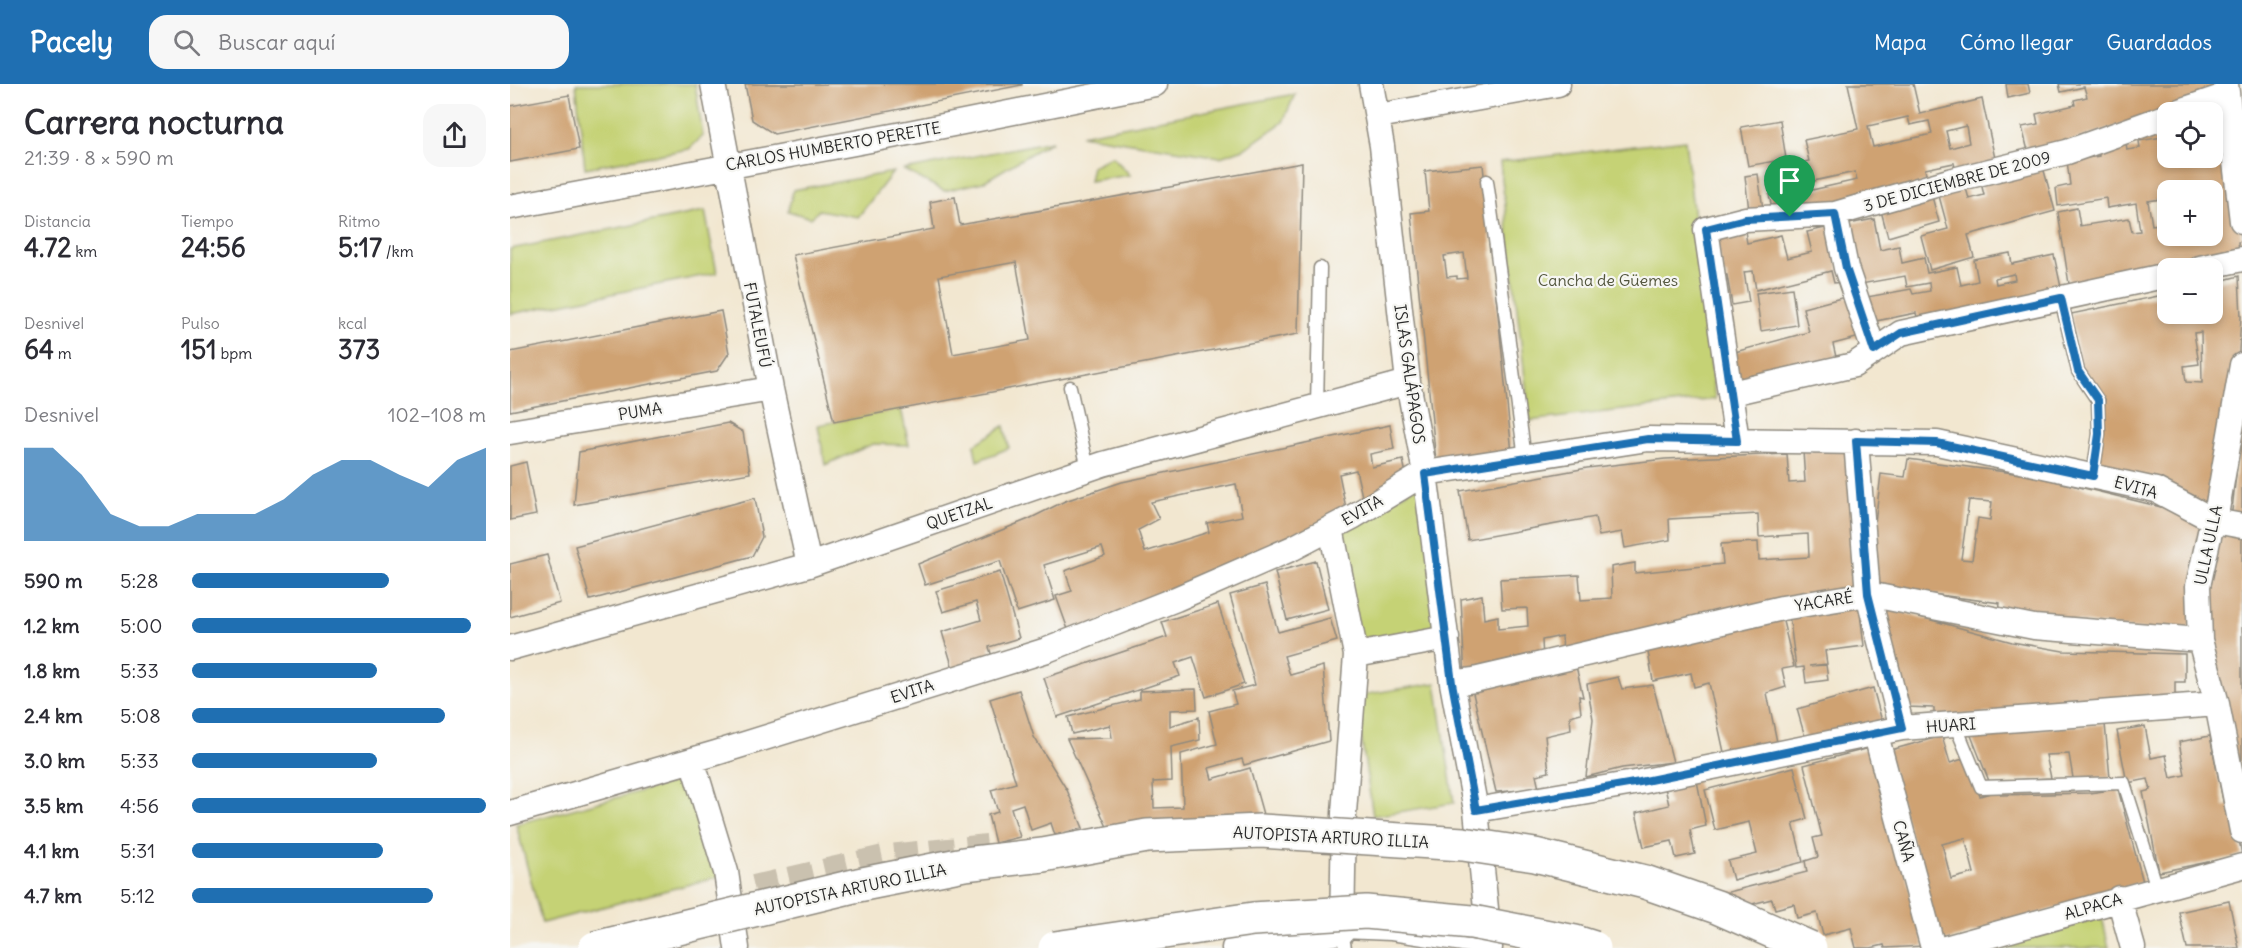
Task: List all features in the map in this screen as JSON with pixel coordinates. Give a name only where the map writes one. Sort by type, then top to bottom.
[{"type":"highway","name":"AUTOPISTA ARTURO ILLIA","points":[[595,948],[858,885],[964,864],[1043,855],[1148,836],[1261,831],[1462,844],[1535,855],[1645,882],[1717,907],[1810,948]]},
{"type":"highway","points":[[1055,948],[1253,919],[1366,912],[1473,922],[1575,942],[1594,948]]},
{"type":"street","name":"FUTALEUFÚ","points":[[713,84],[771,389],[809,565]]},
{"type":"street","name":"CARLOS HUMBERTO PERETTE","points":[[510,207],[908,133],[1155,84]]},
{"type":"street","name":"ISLAS GALÁPAGOS","points":[[1371,84],[1378,116],[1408,382],[1425,474],[1452,683],[1476,810],[1490,948]]},
{"type":"street","points":[[1378,116],[1558,84]]},
{"type":"street","points":[[2199,102],[2226,90],[2241,185],[2242,221]]},
{"type":"street","name":"3 DE DICIEMBRE DE 2009","points":[[1731,393],[1706,229],[1745,219],[1835,214],[1949,181],[2067,152],[2157,120]]},
{"type":"street","points":[[1835,214],[1846,268],[1874,351]]},
{"type":"street","points":[[2223,263],[2242,259]]},
{"type":"street","points":[[1737,441],[1731,393],[1854,365],[1901,333],[2157,278]]},
{"type":"street","name":"ULLA ULLA","points":[[2242,365],[2215,521],[2210,532],[2198,586],[2200,640],[2237,773],[2242,831]]},
{"type":"street","name":"QUETZAL","points":[[510,648],[809,565],[1088,469],[1408,382]]},
{"type":"street","name":"PUMA","points":[[510,432],[771,389]]},
{"type":"street","name":"EVITA","points":[[510,813],[692,760],[1047,650],[1176,599],[1293,548],[1425,474],[1648,439],[1937,443],[2156,490],[2215,521],[2242,526]]},
{"type":"street","points":[[1856,441],[1868,594],[1902,728]]},
{"type":"street","points":[[1234,948],[1343,940],[1344,813],[1356,655],[1331,528]]},
{"type":"street","name":"YACARÉ","points":[[1452,683],[1474,680],[1782,608],[1868,594],[2034,627],[2200,640]]},
{"type":"street","points":[[1356,655],[1447,638]]},
{"type":"street","name":"HUARI","points":[[1476,810],[1640,782],[1902,728],[2217,704]]},
{"type":"street","name":"CAÑA","points":[[1876,735],[1933,948]]},
{"type":"street","points":[[692,760],[726,872],[737,948]]},
{"type":"street","name":"ALPACA","points":[[1945,948],[2119,898],[2242,866]]},
{"type":"street","points":[[2119,898],[2133,948]]},
{"type":"lane","points":[[1487,181],[1525,458]]},
{"type":"lane","points":[[1317,406],[1320,268]]},
{"type":"lane","points":[[2061,298],[2078,371],[2098,400],[2099,434],[2093,476]]},
{"type":"lane","points":[[1070,387],[1088,469]]},
{"type":"lane","points":[[1955,724],[1982,787],[2124,783],[2157,888]]},
{"type":"lane","points":[[1343,940],[1391,934],[1482,948]]},
{"type":"green space","points":[[576,84],[695,84],[703,136],[689,149],[585,168]]},
{"type":"green space","points":[[1295,94],[1283,122],[1244,149],[1220,157],[1081,135]]},
{"type":"green space","name":"Cancha de Güemes","points":[[1685,140],[1715,399],[1530,421],[1500,162]]},
{"type":"green space","points":[[1052,141],[983,182],[944,191],[904,170]]},
{"type":"green space","points":[[1112,156],[1130,175],[1089,181],[1092,166]]},
{"type":"green space","points":[[893,172],[858,217],[819,210],[811,218],[788,211],[793,190]]},
{"type":"green space","points":[[705,211],[717,273],[510,314],[510,249]]},
{"type":"green space","points":[[901,409],[909,445],[873,444],[825,465],[818,425]]},
{"type":"green space","points":[[1004,426],[1009,448],[977,461],[974,445]]},
{"type":"green space","points":[[1422,483],[1439,633],[1359,649],[1337,531]]},
{"type":"green space","points":[[1436,683],[1454,803],[1373,816],[1355,696]]},
{"type":"green space","points":[[695,777],[721,876],[542,923],[516,824]]},
{"type":"green space","points":[[2102,917],[2109,948],[1974,948]]},
{"type":"building","points":[[745,84],[1022,85],[774,134],[752,120]]},
{"type":"building","points":[[1848,84],[1913,84],[1920,114],[1982,99],[1996,163],[1956,172],[1954,163],[1925,169],[1927,182],[1862,203],[1773,213],[1769,195],[1793,189],[1794,194],[1857,180],[1855,172],[1791,186],[1786,166],[1809,161],[1804,140],[1858,129]],"holes":[[[1908,117],[1910,125],[1929,121],[1932,134],[1873,147],[1868,126]],[[1966,126],[1969,143],[1950,148],[1946,131]]]},
{"type":"building","points":[[2006,84],[2028,84],[2030,93],[2008,98]]},
{"type":"building","points":[[2059,84],[2219,84],[2221,93],[2193,102],[2157,102],[2157,114],[2029,155],[2022,127],[2038,124],[2036,114],[2075,105],[2074,100],[2087,97],[2084,87],[2061,92]]},
{"type":"building","points":[[569,95],[579,149],[510,162],[510,106]]},
{"type":"building","points":[[1780,120],[1786,159],[1748,166],[1741,127]]},
{"type":"building","points":[[2224,127],[2242,241],[2238,242],[2240,256],[2223,259],[2157,258],[2157,270],[2069,284],[2058,212],[2077,208],[2080,226],[2129,218],[2132,232],[2140,231],[2136,203],[2107,208],[2106,198],[2058,206],[2056,188],[2070,185],[2067,161],[2099,156],[2098,146],[2126,142],[2127,150],[2140,148],[2139,141],[2157,138],[2157,168],[2223,168]]},
{"type":"building","points":[[1302,163],[1298,334],[834,422],[793,255],[934,229],[930,202],[955,197],[960,225]],"holes":[[[1016,262],[1030,340],[953,354],[939,276]]]},
{"type":"building","points":[[1483,165],[1512,453],[1436,461],[1411,213],[1429,211],[1425,171]],"holes":[[[1464,253],[1467,278],[1447,277],[1444,256]]]},
{"type":"building","points":[[2043,167],[2055,211],[1968,235],[1974,257],[1930,270],[1921,236],[1948,229],[1939,196],[1966,188],[1969,199],[1984,195],[1981,183]]},
{"type":"building","points":[[1758,174],[1763,209],[1749,211],[1745,176]]},
{"type":"building","points":[[1931,193],[1939,222],[1888,237],[1880,207]]},
{"type":"building","points":[[1874,219],[1880,250],[1899,246],[1902,263],[1924,258],[1927,273],[1957,267],[1961,285],[1978,281],[1974,260],[2010,253],[2012,264],[2054,255],[2062,292],[1918,321],[1916,313],[1871,322],[1867,297],[1911,289],[1913,294],[1930,291],[1929,283],[1907,287],[1905,276],[1861,284],[1849,224]],"holes":[[[2014,274],[2015,280],[1996,284],[1995,278]]]},
{"type":"building","points":[[1830,227],[1842,282],[1834,283],[1831,271],[1756,290],[1753,271],[1744,272],[1749,302],[1732,305],[1727,275],[1723,275],[1716,236],[1745,231],[1747,243],[1781,235],[1787,258],[1812,252],[1807,232]]},
{"type":"building","points":[[2239,276],[2241,317],[2239,352],[2213,514],[2098,469],[2105,399],[2081,369],[2071,314],[2157,296],[2157,324],[2223,324],[2223,280]],"holes":[[[2201,332],[2202,383],[2186,382],[2184,366],[2199,364],[2194,333]]]},
{"type":"building","points":[[1792,288],[1797,325],[1761,331],[1756,293]]},
{"type":"building","points":[[1849,296],[1860,337],[1833,344],[1836,357],[1739,384],[1731,353],[1809,332],[1803,308]]},
{"type":"building","points":[[721,311],[729,353],[717,371],[510,411],[510,352]]},
{"type":"building","points":[[728,423],[743,432],[750,473],[574,505],[579,452]]},
{"type":"building","points":[[1390,425],[1394,449],[1370,454],[1372,467],[1403,460],[1407,479],[1364,505],[1356,470],[1339,474],[1347,513],[1070,635],[1056,596],[1072,591],[1065,571],[1105,556],[1102,547],[1044,565],[1055,600],[1017,612],[1000,561],[925,585],[918,564],[1029,519],[1065,501],[1122,482]],"holes":[[[1236,484],[1242,516],[1207,523],[1209,532],[1145,552],[1138,530],[1159,519],[1151,502]]]},
{"type":"building","points":[[2240,437],[2242,437],[2242,521],[2231,520]]},
{"type":"building","points":[[1853,449],[1861,588],[1563,655],[1562,636],[1542,640],[1543,661],[1465,679],[1461,599],[1482,595],[1484,619],[1498,616],[1498,629],[1528,626],[1527,608],[1502,609],[1500,579],[1579,575],[1581,600],[1612,598],[1611,567],[1635,563],[1635,573],[1723,564],[1721,544],[1758,542],[1759,560],[1809,557],[1808,534],[1759,537],[1758,514],[1669,519],[1670,540],[1625,548],[1622,532],[1599,536],[1595,517],[1468,540],[1460,491],[1587,468],[1665,459],[1787,454],[1789,483],[1805,482],[1803,451]]},
{"type":"building","points":[[1908,459],[2028,475],[2165,508],[2203,526],[2189,636],[1999,612],[2000,603],[1870,586],[1881,474],[1905,477]],"holes":[[[1969,500],[1992,502],[1990,520],[1978,518],[1972,560],[1961,559]]]},
{"type":"building","points":[[526,462],[536,515],[510,520],[510,466]]},
{"type":"building","points":[[755,498],[762,537],[752,556],[590,600],[575,546]]},
{"type":"building","points":[[2216,533],[2242,536],[2242,760],[2236,762],[2208,648],[2208,587]]},
{"type":"building","points":[[547,555],[560,603],[510,617],[510,564]]},
{"type":"building","points":[[1316,561],[1328,609],[1287,620],[1275,572]]},
{"type":"building","points":[[1000,572],[1019,638],[989,647],[993,660],[954,672],[942,632],[981,620],[976,602],[943,612],[936,591]]},
{"type":"building","points":[[1265,585],[1278,632],[1330,618],[1337,641],[1284,656],[1290,675],[1323,666],[1329,741],[1244,765],[1242,759],[1209,768],[1212,779],[1250,768],[1266,825],[1108,829],[1067,739],[1112,738],[1110,725],[1072,734],[1068,717],[1140,699],[1140,691],[1196,689],[1197,709],[1170,710],[1170,726],[1199,717],[1200,740],[1171,747],[1172,781],[1153,782],[1154,808],[1183,807],[1181,754],[1217,744],[1209,711],[1236,704],[1232,691],[1255,685],[1230,595]]},
{"type":"building","points":[[1218,604],[1244,684],[1206,697],[1193,657],[1175,663],[1180,676],[1057,717],[1044,678],[1167,637],[1162,622]]},
{"type":"building","points":[[1859,605],[1864,646],[1825,651],[1827,664],[1809,666],[1826,665],[1828,680],[1806,683],[1804,667],[1796,668],[1789,614]]},
{"type":"building","points":[[1876,605],[2012,642],[2063,651],[2185,654],[2185,682],[2175,682],[2175,701],[1934,717],[1934,708],[1907,707],[1907,695],[1898,694]]},
{"type":"building","points":[[1781,613],[1794,667],[1782,669],[1786,687],[1767,693],[1778,747],[1725,757],[1709,683],[1694,687],[1691,673],[1653,681],[1647,646]]},
{"type":"building","points":[[1576,666],[1583,697],[1579,696],[1581,713],[1570,716],[1571,730],[1545,736],[1549,772],[1536,775],[1539,789],[1496,792],[1472,689]]},
{"type":"building","points":[[1618,677],[1622,689],[1653,685],[1673,762],[1622,768],[1586,777],[1593,719],[1587,684]]},
{"type":"building","points":[[1873,688],[1883,725],[1859,732],[1857,724],[1831,731],[1807,744],[1797,709]]},
{"type":"building","points":[[1019,690],[1034,737],[1067,790],[1083,828],[1055,835],[1051,823],[1031,830],[1023,804],[1011,808],[1020,837],[995,843],[988,815],[998,812],[991,790],[1016,783],[990,699]]},
{"type":"building","points":[[2105,724],[2110,778],[2073,778],[2069,754],[2046,755],[2051,778],[1989,781],[1970,733]]},
{"type":"building","points":[[2145,726],[2151,758],[2166,755],[2171,778],[2185,775],[2179,742],[2210,736],[2224,806],[2232,805],[2242,855],[2159,872],[2143,792],[2151,790],[2148,779],[2127,783],[2117,731]]},
{"type":"building","points":[[1942,736],[1950,763],[1963,759],[1980,796],[2000,790],[2001,795],[2090,793],[2118,789],[2143,882],[1940,943],[1887,751]],"holes":[[[1965,838],[1974,873],[1951,879],[1942,844]]]},
{"type":"building","points":[[1874,747],[1924,946],[1885,948],[1884,945],[1856,948],[1851,928],[1823,935],[1817,913],[1797,918],[1794,904],[1775,909],[1772,899],[1752,904],[1717,895],[1807,872],[1805,861],[1818,857],[1813,838],[1822,836],[1804,765]]},
{"type":"building","points":[[1794,767],[1807,819],[1793,823],[1803,862],[1733,880],[1728,861],[1757,854],[1749,822],[1715,830],[1705,790]]},
{"type":"building","points":[[1696,776],[1706,826],[1690,830],[1695,854],[1676,858],[1672,841],[1644,847],[1636,813],[1669,805],[1664,783]]},
{"type":"building","points":[[2229,901],[2239,948],[2187,948],[2179,912]]},
{"type":"tunnel","points":[[754,887],[888,856],[987,846]]},
{"type":"route","points":[[1835,214],[1846,268],[1874,351],[1901,333],[2061,298],[2078,371],[2098,400],[2099,434],[2093,476],[1937,443],[1856,441],[1868,594],[1902,728],[1640,782],[1476,810],[1452,683],[1425,474],[1648,439],[1737,441],[1706,229],[1745,219],[1790,217],[1835,214]]}]
